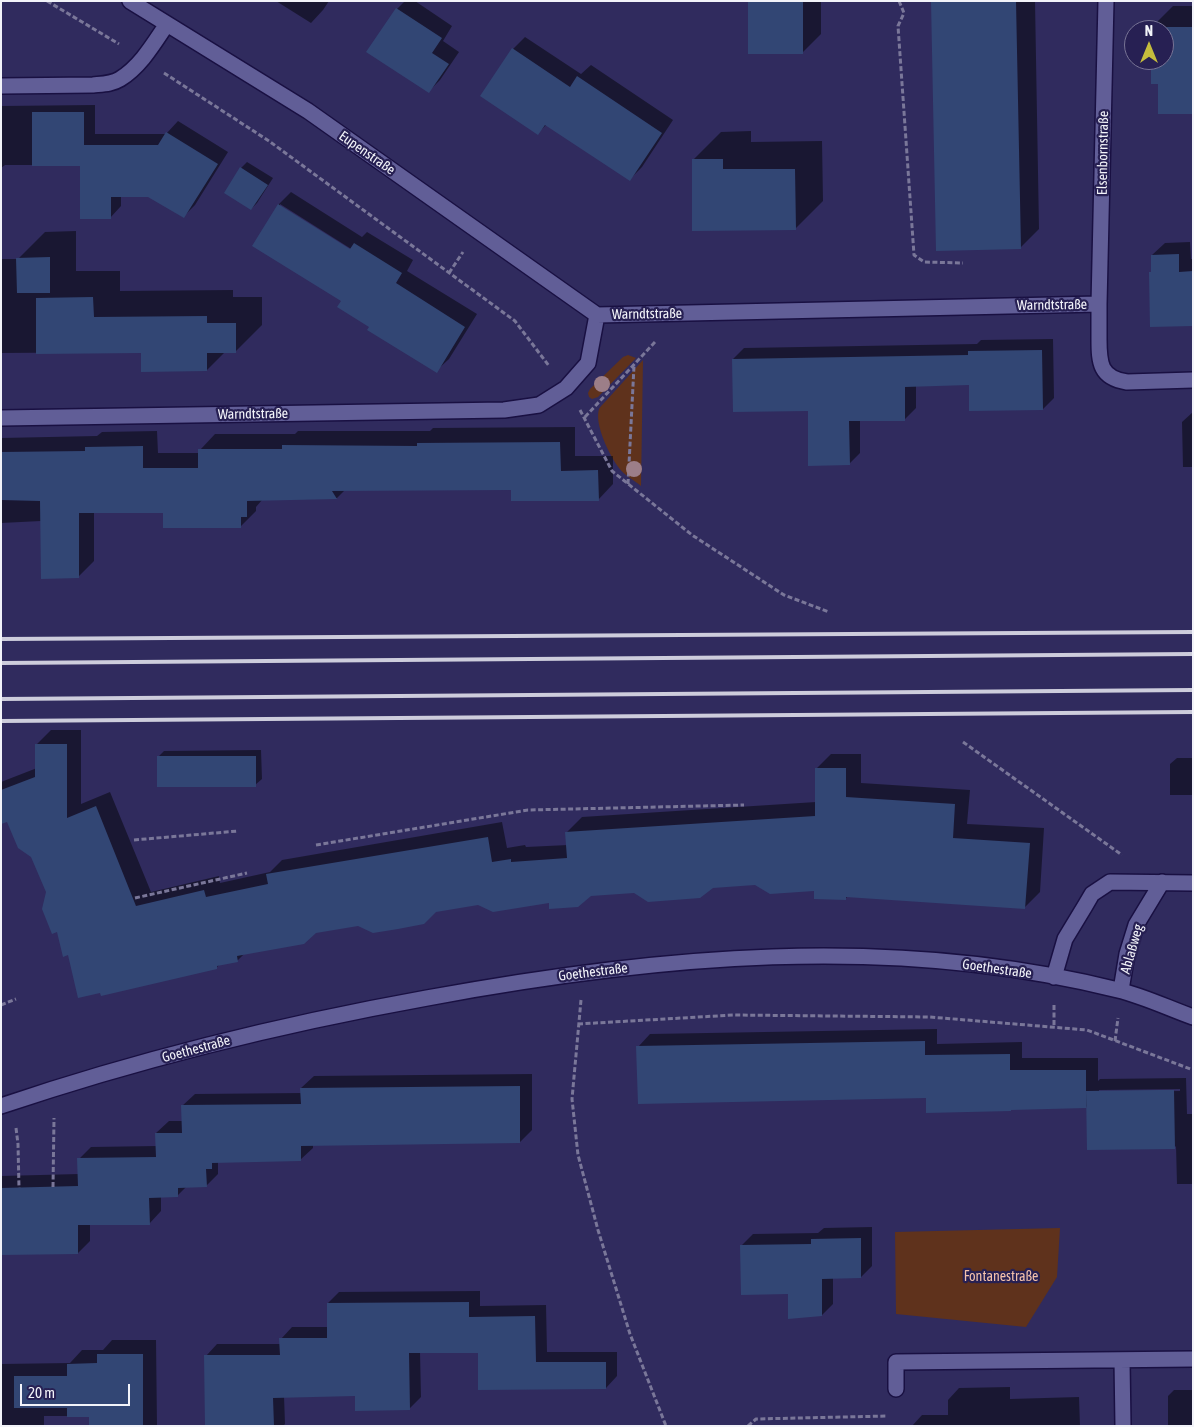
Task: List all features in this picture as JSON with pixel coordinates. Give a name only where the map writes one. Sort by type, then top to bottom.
[{"type":"street","name":"Eupenstraße","points":[[130,1],[308,111],[598,315]]},
{"type":"street","name":"Elsenbornstraße","points":[[1099,304],[1106,1]]},
{"type":"street","points":[[1,86],[108,84],[120,79],[143,59],[167,24]]},
{"type":"street","name":"Warndtstraße","points":[[1,418],[504,410],[539,405],[566,388],[588,363],[598,315],[1099,304],[1099,356],[1101,366],[1108,375],[1116,380],[1127,382],[1193,380]]},
{"type":"street","points":[[1054,977],[1065,939],[1092,894],[1110,882],[1193,883]]},
{"type":"street","name":"Ablaßweg","points":[[1120,990],[1127,954],[1136,925],[1162,882]]},
{"type":"street","name":"Goethestraße","points":[[6,1105],[196,1049],[279,1028],[432,997],[585,972],[732,958],[805,956],[938,961],[1054,977],[1120,990],[1193,1016]]},
{"type":"street","points":[[896,1389],[896,1362],[1193,1359]]},
{"type":"street","points":[[1122,1361],[1124,1426]]},
{"type":"path","points":[[47,1],[143,59],[269,141],[515,321],[566,388],[585,418],[612,471],[692,535],[784,595],[828,612]]},
{"type":"path","points":[[899,1],[904,13],[898,26],[914,255],[924,262],[963,263]]},
{"type":"path","points":[[585,418],[682,313]]},
{"type":"path","points":[[628,484],[634,365]]},
{"type":"path","points":[[963,742],[1162,882]]},
{"type":"path","points":[[316,845],[528,810],[744,805]]},
{"type":"path","points":[[134,840],[238,830]]},
{"type":"path","points":[[135,898],[247,873]]},
{"type":"path","points":[[585,972],[578,1024],[572,1099],[578,1155],[598,1230],[630,1334],[666,1426]]},
{"type":"path","points":[[1,1005],[16,999]]},
{"type":"path","points":[[578,1024],[734,1015],[930,1017],[1087,1030],[1193,1070]]},
{"type":"path","points":[[53,1187],[54,1090]]},
{"type":"path","points":[[6,1105],[18,1144],[19,1188]]},
{"type":"path","points":[[748,1426],[756,1419],[896,1416],[896,1389]]},
{"type":"green space","points":[[628,355],[636,358],[598,397],[592,399],[589,397],[590,389],[623,357]]},
{"type":"green space","points":[[643,360],[641,486],[624,473],[615,463],[601,432],[598,416],[600,407]]},
{"type":"green space","name":"Fontanestraße","points":[[1060,1228],[1057,1277],[1026,1327],[896,1314],[895,1232]]},
{"type":"building","points":[[748,1],[803,1],[803,54],[748,54]]},
{"type":"building","points":[[931,1],[1016,1],[1021,249],[936,251]]},
{"type":"building","points":[[396,8],[442,38],[432,53],[449,64],[429,93],[366,52]]},
{"type":"building","points":[[1174,27],[1193,27],[1193,114],[1158,114],[1158,84],[1151,84],[1151,70],[1174,70]]},
{"type":"building","points":[[512,48],[570,87],[577,76],[662,133],[630,181],[545,125],[538,135],[480,96]]},
{"type":"building","points":[[32,112],[84,112],[84,145],[158,145],[166,132],[218,164],[184,218],[148,197],[111,197],[111,219],[80,219],[80,166],[32,166]]},
{"type":"building","points":[[692,159],[723,159],[723,169],[795,169],[796,230],[692,231]]},
{"type":"building","points":[[240,167],[268,185],[251,210],[224,193]]},
{"type":"building","points":[[278,204],[350,249],[354,243],[402,273],[396,283],[465,327],[437,373],[367,330],[369,327],[337,307],[341,301],[252,246]]},
{"type":"building","points":[[1179,254],[1179,272],[1193,271],[1193,326],[1150,327],[1149,272],[1151,272],[1151,255]]},
{"type":"building","points":[[50,257],[50,293],[17,293],[16,258]]},
{"type":"building","points":[[93,297],[94,317],[207,316],[207,323],[236,323],[236,353],[207,353],[207,371],[141,372],[141,353],[36,354],[36,298]]},
{"type":"building","points":[[1042,350],[1043,410],[969,411],[969,385],[905,387],[905,421],[849,421],[850,465],[808,466],[808,411],[733,412],[732,359],[968,355],[968,351]]},
{"type":"building","points":[[560,442],[561,471],[598,470],[599,501],[511,501],[511,490],[332,491],[337,499],[247,501],[247,517],[241,517],[241,528],[163,528],[163,513],[79,513],[79,578],[41,579],[40,501],[1,500],[1,452],[85,451],[85,447],[143,446],[143,468],[198,468],[198,449],[282,449],[282,445],[417,446],[417,443]]},
{"type":"building","points":[[35,744],[67,744],[67,818],[96,806],[136,906],[204,890],[206,897],[268,884],[266,874],[488,837],[492,862],[511,859],[511,862],[567,858],[565,832],[815,816],[815,768],[846,768],[846,797],[955,804],[953,838],[1030,843],[1025,909],[846,897],[846,900],[814,899],[814,891],[770,894],[755,885],[713,888],[700,898],[648,902],[634,893],[591,896],[578,907],[549,909],[549,903],[493,912],[478,905],[436,912],[424,924],[398,929],[373,933],[358,926],[316,933],[304,944],[237,956],[238,962],[217,966],[217,969],[101,996],[100,993],[78,998],[68,955],[63,957],[57,932],[52,934],[42,909],[46,892],[31,857],[18,848],[7,822],[1,824],[1,790],[35,777]]},
{"type":"building","points":[[157,756],[256,756],[256,787],[157,787]]},
{"type":"building","points":[[925,1041],[925,1055],[1010,1054],[1010,1070],[1086,1070],[1086,1108],[926,1113],[926,1098],[638,1104],[636,1046]]},
{"type":"building","points":[[520,1086],[520,1143],[301,1146],[301,1161],[212,1163],[212,1169],[206,1169],[207,1187],[178,1188],[178,1197],[149,1198],[150,1225],[78,1225],[78,1254],[1,1255],[1,1188],[78,1186],[77,1158],[156,1157],[155,1133],[182,1133],[181,1105],[301,1104],[300,1088]]},
{"type":"building","points":[[1174,1090],[1175,1149],[1087,1150],[1086,1091]]},
{"type":"building","points":[[861,1238],[861,1278],[822,1279],[822,1316],[788,1319],[788,1294],[741,1295],[740,1245],[811,1244],[811,1239]]},
{"type":"building","points":[[469,1302],[469,1317],[535,1316],[536,1362],[606,1362],[606,1389],[478,1390],[478,1353],[409,1353],[410,1410],[355,1411],[355,1396],[273,1398],[274,1426],[205,1426],[204,1355],[280,1355],[279,1338],[327,1338],[327,1303]]},
{"type":"building","points":[[97,1354],[143,1354],[143,1426],[89,1426],[89,1417],[67,1417],[67,1408],[14,1408],[14,1376],[67,1376],[67,1364],[97,1363]]},
{"type":"railway","points":[[1,639],[1193,632]]},
{"type":"railway","points":[[1,663],[1193,654]]},
{"type":"railway","points":[[1,699],[1193,690]]},
{"type":"railway","points":[[1,721],[1193,712]]}]
